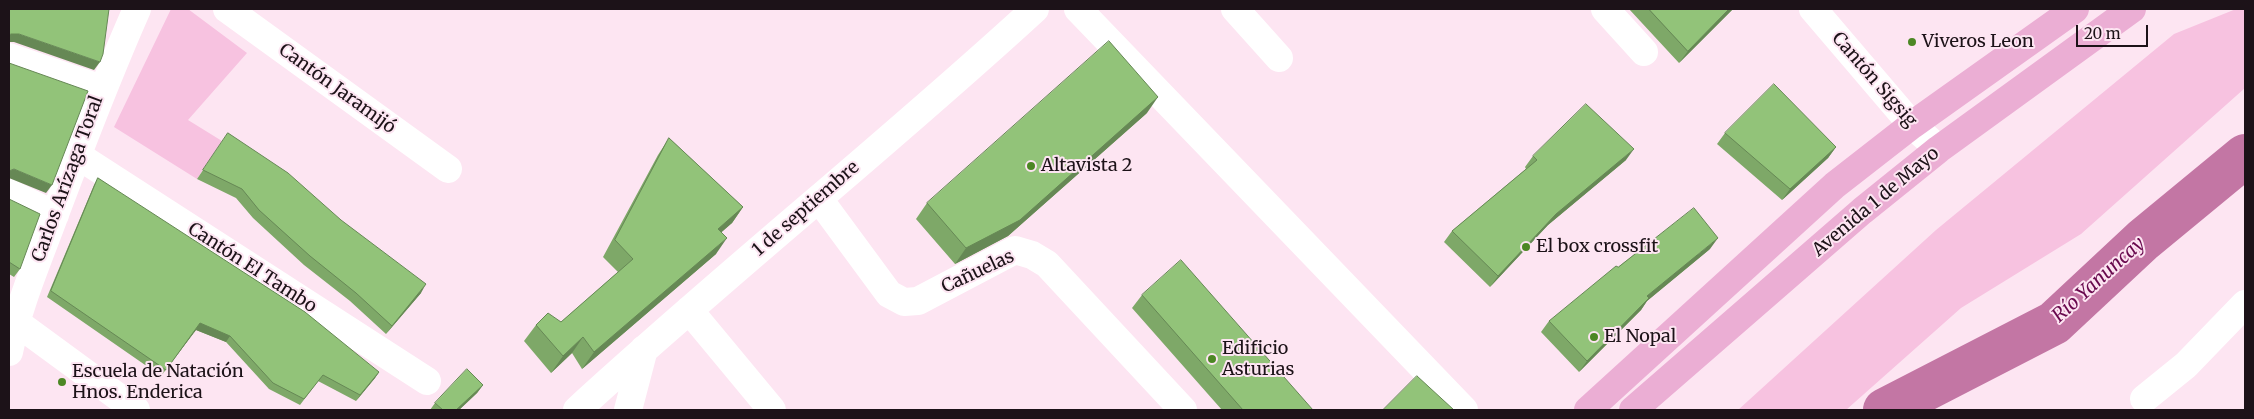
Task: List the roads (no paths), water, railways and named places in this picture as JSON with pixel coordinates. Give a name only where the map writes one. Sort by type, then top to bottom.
[{"type":"main road","name":"Avenida 1 de Mayo","points":[[1588,410],[1836,185],[1912,125],[2075,9]]},
{"type":"main road","name":"Avenida 1 de Mayo","points":[[1633,410],[1862,211],[1939,149],[2132,9]]},
{"type":"street","name":"Carlos Arízaga Toral","points":[[9,352],[12,319],[55,215],[102,89],[137,9]]},
{"type":"street","name":"Cantón Jaramijó","points":[[226,9],[448,169]]},
{"type":"street","name":"1 de septiembre","points":[[577,410],[688,310],[1035,9]]},
{"type":"street","points":[[1078,9],[1464,410]]},
{"type":"street","points":[[1235,9],[1279,58]]},
{"type":"street","points":[[1605,9],[1644,52]]},
{"type":"street","name":"Cantón Sigsig","points":[[1813,9],[1912,125],[1939,149]]},
{"type":"street","points":[[9,56],[102,89]]},
{"type":"street","name":"Cantón El Tambo","points":[[77,155],[427,381]]},
{"type":"street","points":[[9,193],[55,215]]},
{"type":"street","name":"Cañuelas","points":[[818,199],[889,294],[904,302],[918,301],[1015,250],[1032,255],[1047,264],[1183,410]]},
{"type":"street","points":[[2144,399],[2186,365],[2245,304]]},
{"type":"street","points":[[688,310],[772,410]]},
{"type":"street","points":[[12,319],[136,410]]},
{"type":"street","points":[[628,410],[644,349]]},
{"type":"waterway","name":"Río Yanuncay","points":[[1885,410],[2054,323],[2143,240],[2245,156]]},
{"type":"place","name":"Viveros Leon","points":[[1912,42]]},
{"type":"place","name":"Altavista 2","points":[[1031,166]]},
{"type":"place","name":"El box crossfit","points":[[1526,247]]},
{"type":"place","name":"El Nopal","points":[[1594,337]]},
{"type":"place","name":"Edificio Asturias","points":[[1212,359]]},
{"type":"place","name":"Escuela de Natación Hnos. Enderica","points":[[62,382]]}]
